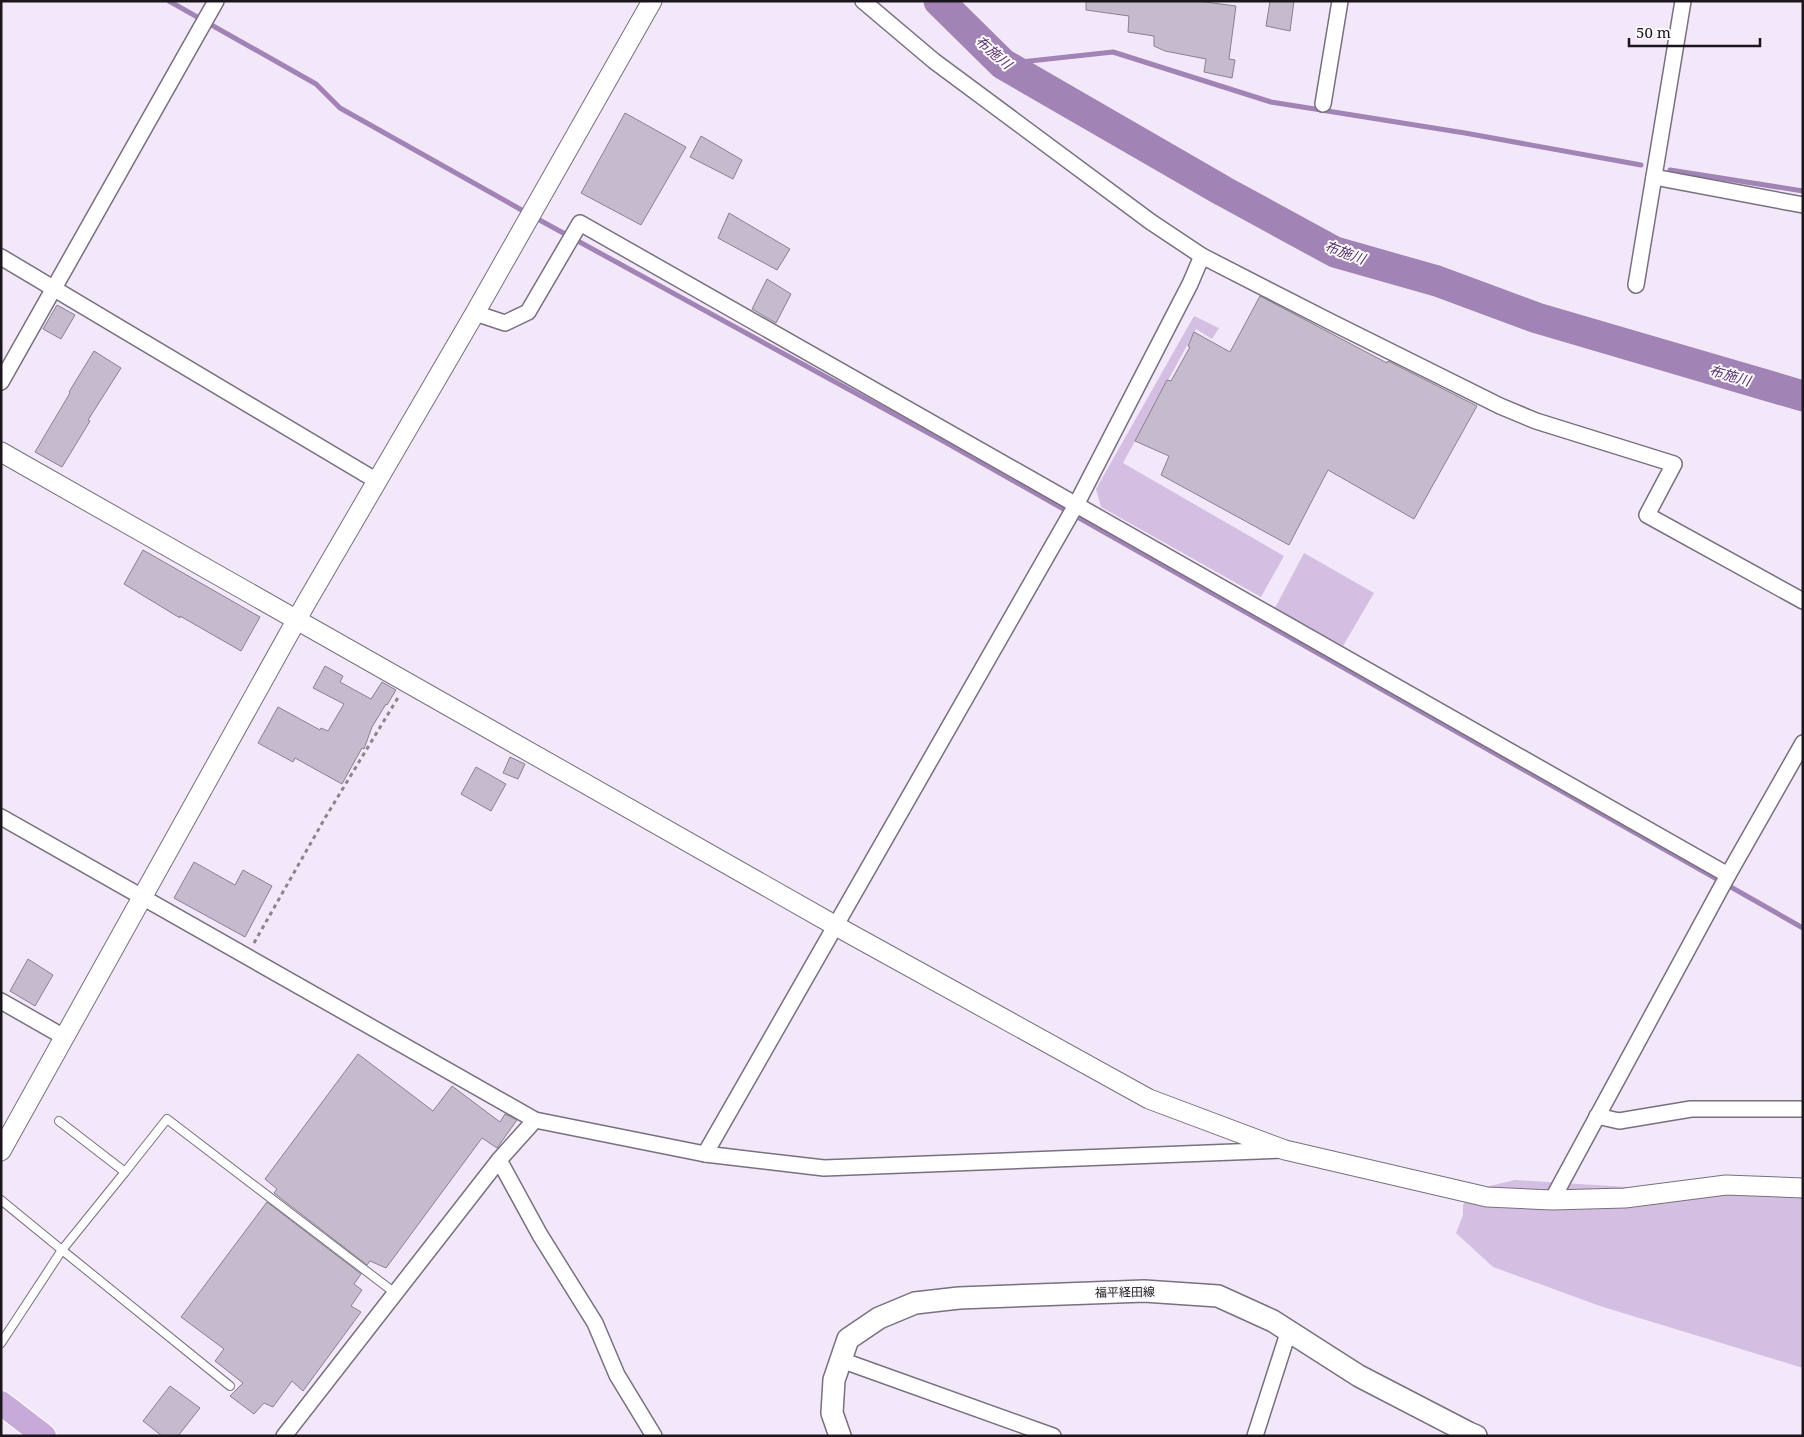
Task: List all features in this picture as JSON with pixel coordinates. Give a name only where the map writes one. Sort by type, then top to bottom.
[{"type":"main road","name":"福平経田線","points":[[840,1436],[832,1413],[834,1380],[848,1339],[879,1318],[915,1303],[960,1298],[1144,1291],[1218,1296],[1273,1321],[1358,1376],[1468,1434],[1476,1436]]},
{"type":"main road","points":[[1,1403],[44,1436]]},
{"type":"street","points":[[1,382],[216,1]]},
{"type":"street","points":[[1,1151],[297,619],[475,314],[652,1]]},
{"type":"street","points":[[864,1],[934,61],[1151,222],[1202,256],[1500,406],[1536,420],[1674,464],[1646,515],[1803,601]]},
{"type":"street","points":[[1324,104],[1340,1]]},
{"type":"street","points":[[1636,285],[1683,1]]},
{"type":"street","points":[[1654,177],[1803,204]]},
{"type":"street","points":[[475,314],[504,323],[528,312],[580,223],[1728,875]]},
{"type":"street","points":[[705,1154],[1076,505],[1190,284],[1202,256]]},
{"type":"street","points":[[1,258],[377,481]]},
{"type":"street","points":[[1,452],[836,926],[1148,1098],[1285,1150],[1487,1197],[1552,1200],[1625,1198],[1726,1184],[1803,1188]]},
{"type":"street","points":[[1552,1200],[1728,875],[1803,743]]},
{"type":"street","points":[[1,816],[535,1120],[705,1154],[824,1168],[1285,1150]]},
{"type":"street","points":[[1,1001],[64,1037]]},
{"type":"street","points":[[1597,1116],[1619,1120],[1691,1109],[1803,1109]]},
{"type":"street","points":[[284,1436],[499,1160],[535,1120]]},
{"type":"street","points":[[499,1160],[540,1236],[595,1323],[617,1375],[654,1436]]},
{"type":"street","points":[[1255,1436],[1289,1330]]},
{"type":"street","points":[[841,1360],[1053,1436]]},
{"type":"lane","points":[[1,1342],[62,1250],[167,1119],[395,1293]]},
{"type":"lane","points":[[59,1120],[124,1172]]},
{"type":"lane","points":[[1,1200],[230,1386]]},
{"type":"path","points":[[247,956],[325,818],[407,682]]},
{"type":"shaded area","points":[[1194,316],[1219,328],[1212,339],[1196,329],[1123,463],[1284,556],[1261,597],[1101,507],[1096,489]]},
{"type":"shaded area","points":[[1304,553],[1374,593],[1343,646],[1275,608]]},
{"type":"shaded area","points":[[1515,1180],[1674,1190],[1803,1186],[1803,1368],[1600,1306],[1493,1267],[1456,1233],[1463,1215],[1463,1205],[1473,1190]]},
{"type":"building","points":[[1086,1],[1197,1],[1236,6],[1229,59],[1235,60],[1232,78],[1204,72],[1206,59],[1165,51],[1154,46],[1154,36],[1128,32],[1129,16],[1086,10]]},
{"type":"building","points":[[1270,1],[1294,1],[1290,31],[1266,26]]},
{"type":"building","points":[[625,113],[686,147],[641,225],[581,193]]},
{"type":"building","points":[[701,136],[742,160],[733,179],[690,157]]},
{"type":"building","points":[[729,213],[790,249],[777,270],[718,238]]},
{"type":"building","points":[[767,279],[791,294],[776,323],[752,309]]},
{"type":"building","points":[[1260,296],[1387,363],[1388,361],[1477,406],[1414,519],[1328,470],[1289,545],[1161,475],[1169,456],[1135,441],[1167,380],[1171,381],[1190,347],[1188,346],[1194,332],[1230,352]]},
{"type":"building","points":[[57,305],[75,315],[61,339],[43,329]]},
{"type":"building","points":[[94,351],[121,368],[88,420],[90,421],[62,467],[35,452]]},
{"type":"building","points":[[143,550],[260,617],[241,651],[180,616],[180,618],[124,584]]},
{"type":"building","points":[[325,666],[343,676],[340,682],[371,699],[382,682],[396,690],[372,727],[364,749],[362,748],[342,784],[295,758],[293,762],[258,743],[278,707],[320,730],[321,728],[328,731],[344,704],[313,688]]},
{"type":"building","points":[[510,757],[525,764],[518,779],[503,773]]},
{"type":"building","points":[[476,767],[506,784],[491,811],[461,794]]},
{"type":"building","points":[[194,862],[235,885],[243,870],[272,886],[245,937],[174,898]]},
{"type":"building","points":[[28,959],[53,975],[35,1006],[10,991]]},
{"type":"building","points":[[358,1054],[433,1111],[452,1086],[500,1122],[505,1114],[517,1120],[497,1148],[482,1138],[386,1268],[370,1261],[367,1265],[274,1193],[277,1189],[265,1179]]},
{"type":"building","points":[[267,1202],[361,1274],[354,1284],[362,1290],[351,1306],[361,1312],[303,1391],[292,1381],[273,1407],[264,1403],[254,1414],[230,1396],[243,1383],[215,1361],[224,1349],[181,1317]]},
{"type":"building","points":[[170,1386],[200,1408],[178,1436],[162,1436],[143,1421]]},
{"type":"waterway","points":[[169,1],[316,84],[340,108],[527,213]]},
{"type":"waterway","name":"布施川","points":[[939,1],[1003,64],[1223,191],[1335,252],[1437,281],[1537,318],[1803,396]]},
{"type":"waterway","points":[[1003,64],[1113,52],[1271,102],[1465,133],[1641,165]]},
{"type":"waterway","points":[[1670,170],[1803,191]]},
{"type":"waterway","points":[[534,217],[945,442],[1803,928]]}]
